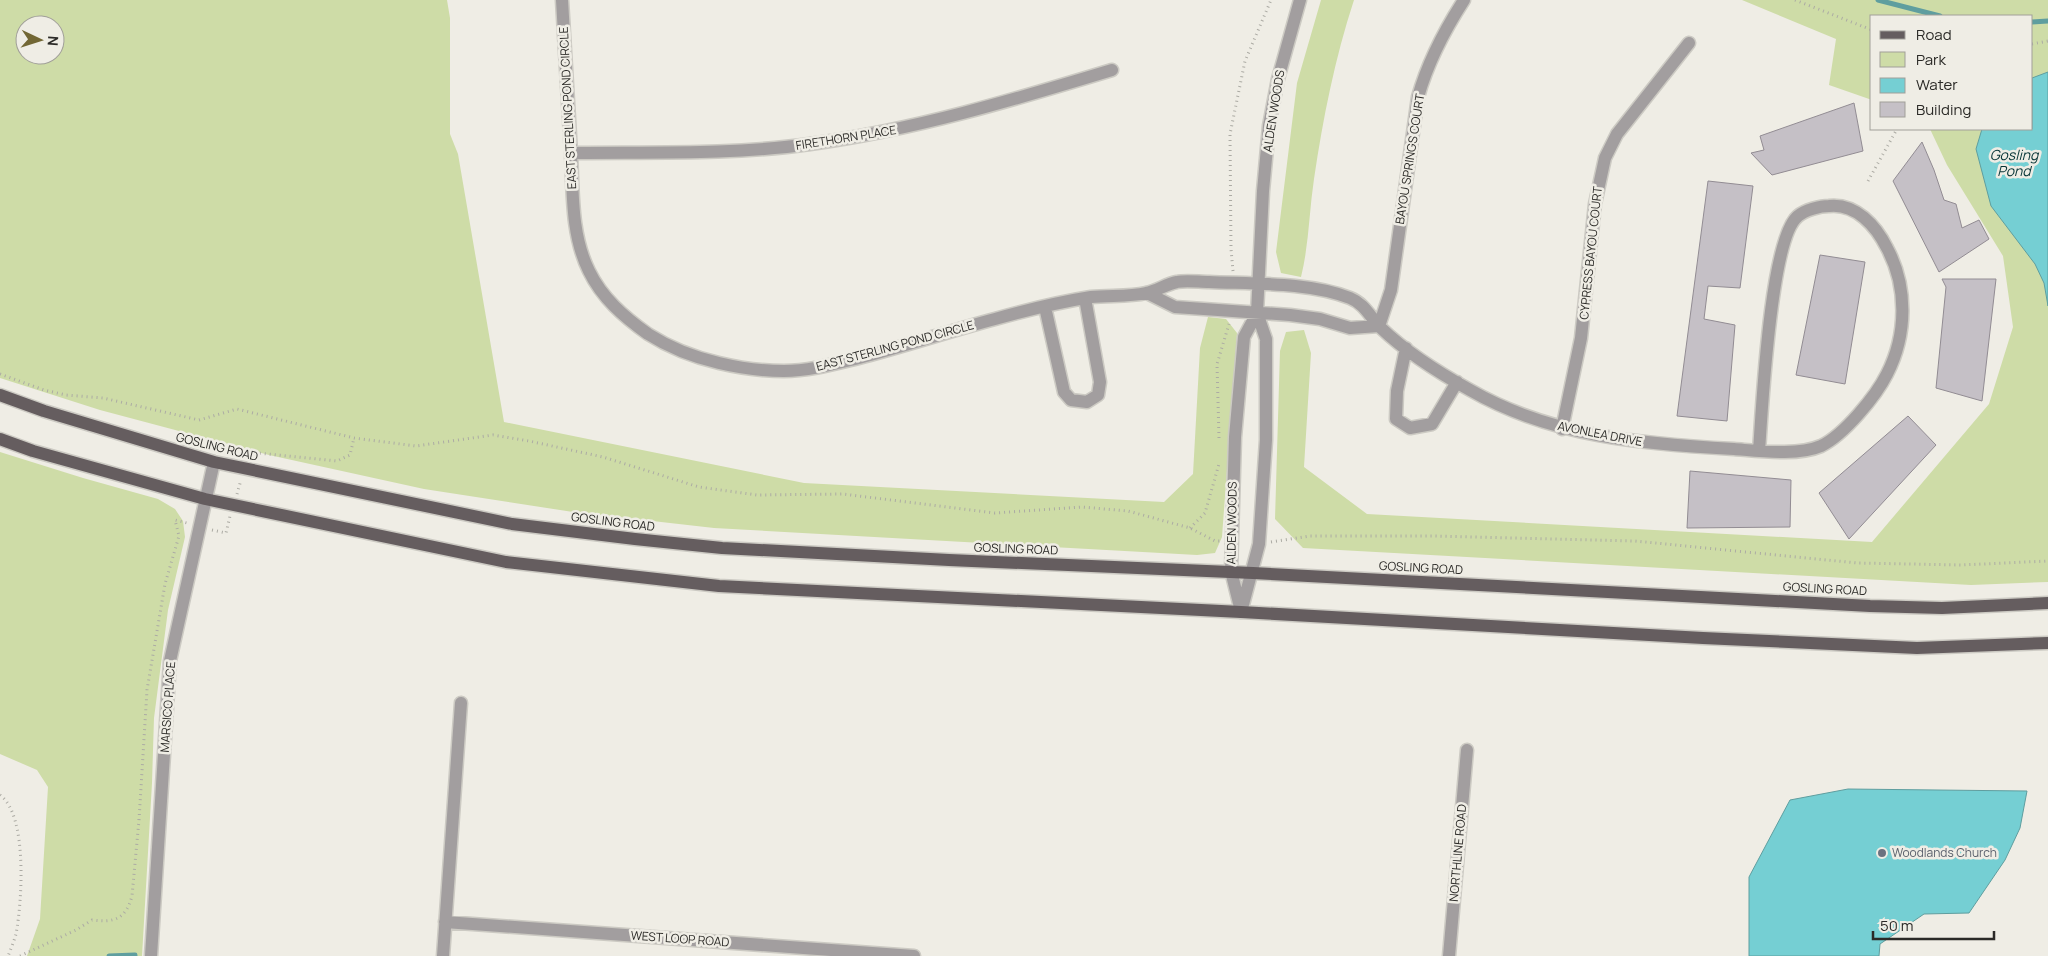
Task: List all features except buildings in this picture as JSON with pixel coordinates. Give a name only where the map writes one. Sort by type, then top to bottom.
[{"type":"main road","name":"GOSLING ROAD","points":[[0,395],[44,411],[214,462],[512,524],[645,540],[741,549],[949,560],[1253,572],[1870,606],[1942,608],[2048,603]]},
{"type":"main road","points":[[0,439],[33,451],[205,499],[506,562],[719,586],[1241,612],[1693,638],[1898,647],[1988,647],[2048,643]]},
{"type":"street","name":"EAST STERLING POND CIRCLE","points":[[562,0],[574,212],[583,256],[590,273],[605,297],[635,325],[656,339],[680,351],[700,358],[757,370],[783,371],[821,368],[1045,306],[1085,298],[1113,294],[1147,293],[1177,281],[1259,285]]},
{"type":"street","name":"ALDEN WOODS","points":[[1241,612],[1259,544],[1266,440],[1266,339],[1257,314],[1263,191],[1269,126],[1278,79],[1300,0]]},
{"type":"street","name":"BAYOU SPRINGS COURT","points":[[1379,326],[1391,290],[1420,90],[1436,47],[1464,0]]},
{"type":"street","name":"CYPRESS BAYOU COURT","points":[[1562,428],[1581,338],[1595,204],[1605,158],[1617,134],[1689,43]]},
{"type":"street","name":"FIRETHORN PLACE","points":[[571,153],[744,150],[810,144],[902,129],[989,107],[1112,70]]},
{"type":"street","name":"AVONLEA DRIVE","points":[[1259,285],[1330,291],[1359,301],[1379,326],[1406,348],[1457,382],[1518,413],[1562,428],[1630,442],[1670,446],[1759,451],[1787,452],[1818,447],[1833,438],[1859,414],[1876,393],[1890,369],[1902,325],[1901,287],[1887,247],[1872,224],[1858,213],[1841,206],[1823,206],[1798,215],[1788,230],[1778,269],[1765,354],[1759,451]]},
{"type":"street","name":"EAST STERLING POND CIRCLE","points":[[1147,293],[1176,307],[1257,314]]},
{"type":"street","points":[[1045,306],[1064,392],[1072,400],[1087,402],[1098,395],[1100,382],[1085,298]]},
{"type":"street","name":"ALDEN WOODS","points":[[1241,612],[1231,572],[1234,437],[1244,337],[1257,314]]},
{"type":"street","points":[[1257,314],[1290,315],[1320,319],[1350,328],[1379,326]]},
{"type":"street","points":[[1406,348],[1397,391],[1396,419],[1410,428],[1432,424],[1457,382]]},
{"type":"street","name":"MARSICO PLACE","points":[[151,956],[170,661],[214,462]]},
{"type":"street","points":[[443,956],[461,703]]},
{"type":"street","name":"NORTHLINE ROAD","points":[[1448,956],[1467,750]]},
{"type":"street","name":"WEST LOOP ROAD","points":[[445,922],[914,956]]},
{"type":"path","points":[[1235,283],[1231,249],[1230,134],[1245,61],[1272,0]]},
{"type":"path","points":[[1795,0],[1870,29]]},
{"type":"path","points":[[2033,44],[2048,41]]},
{"type":"path","points":[[1868,181],[1897,130]]},
{"type":"path","points":[[1219,442],[1217,364],[1233,312]]},
{"type":"path","points":[[0,374],[44,390],[66,395],[103,398],[199,420],[237,409],[354,438],[416,446],[493,435],[529,440],[603,457],[699,487],[757,495],[843,494],[995,513],[1082,508],[1128,511],[1190,528],[1215,541],[1231,542]]},
{"type":"path","points":[[1190,528],[1206,513],[1220,461]]},
{"type":"path","points":[[1259,544],[1310,536],[1432,536],[1635,541],[1857,563],[1961,565],[2048,561]]},
{"type":"path","points":[[0,795],[6,799],[14,817],[20,844],[20,907],[16,935],[8,956]]},
{"type":"green space","points":[[0,0],[447,0],[450,18],[450,134],[458,154],[504,422],[804,483],[1164,502],[1193,474],[1200,348],[1208,317],[1226,319],[1237,333],[1222,537],[1215,553],[1197,555],[714,528],[573,512],[424,489],[269,455],[100,410],[0,378]]},
{"type":"green space","points":[[1321,0],[1354,0],[1335,66],[1326,111],[1314,179],[1306,253],[1301,277],[1281,273],[1276,252],[1297,83]]},
{"type":"green space","points":[[1742,0],[2048,0],[2048,582],[1971,585],[1303,548],[1275,519],[1280,351],[1286,332],[1304,330],[1311,353],[1304,467],[1367,514],[1872,542],[1989,404],[2013,327],[2003,256],[1947,165],[1930,130],[2033,130],[2033,15],[1870,15],[1870,99],[1829,85],[1836,39]]},
{"type":"green space","points":[[0,452],[158,499],[175,509],[183,521],[185,537],[168,610],[154,718],[142,956],[27,956],[40,919],[48,787],[37,770],[0,754]]},
{"type":"water","name":"Gosling Pond","points":[[2048,72],[2048,306],[2044,283],[2035,264],[1991,206],[1976,149],[1982,130],[2033,130],[2033,78]]},
{"type":"water","points":[[1848,789],[2027,791],[2020,828],[2005,860],[1969,913],[1924,914],[1880,944],[1879,956],[1749,956],[1749,877],[1790,800]]},
{"type":"waterway","points":[[1878,0],[1936,15]]},
{"type":"waterway","points":[[2033,22],[2048,21]]},
{"type":"waterway","points":[[109,956],[135,955]]},
{"type":"place","name":"Woodlands Church","points":[[1882,853]]}]
